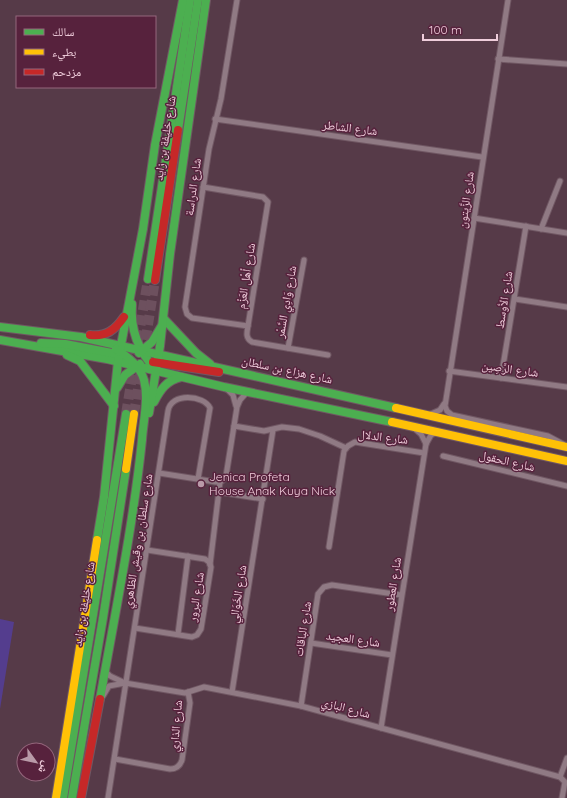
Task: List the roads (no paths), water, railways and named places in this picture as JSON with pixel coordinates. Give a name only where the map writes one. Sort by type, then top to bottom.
[{"type":"main road","points":[[148,362],[133,333],[131,321],[155,145],[183,0]]},
{"type":"main road","name":"شارع خليفة بن زايد","points":[[190,0],[152,279],[198,0]]},
{"type":"main road","points":[[81,798],[105,670],[142,446],[153,397],[170,254],[206,0]]},
{"type":"main road","points":[[56,798],[99,531],[126,312],[143,228]]},
{"type":"main road","points":[[42,331],[51,328],[103,336],[114,330],[126,312]]},
{"type":"main road","points":[[30,344],[54,343],[121,354],[135,354],[142,351],[152,342],[163,321]]},
{"type":"main road","points":[[163,321],[196,353],[214,367]]},
{"type":"main road","points":[[0,327],[42,331],[98,341],[121,354],[137,366],[143,378],[147,392],[142,446]]},
{"type":"main road","points":[[0,340],[30,344],[72,356],[80,361],[114,406]]},
{"type":"main road","name":"شارع هزاع بن سلطان","points":[[142,351],[158,363],[184,377],[567,461]]},
{"type":"main road","points":[[115,393],[122,378],[137,366],[148,362],[200,370],[236,371]]},
{"type":"main road","name":"شارع هزاع بن سلطان","points":[[137,366],[158,363],[214,367],[236,371],[566,447]]},
{"type":"main road","points":[[142,446],[152,405],[157,395],[173,379],[184,377]]},
{"type":"main road","name":"شارع خليفة بن زايد","points":[[63,798],[130,414],[103,618],[72,798]]},
{"type":"street","name":"شارع الدراسة","points":[[237,0],[221,99],[215,119],[203,187],[185,311],[188,316],[194,318],[248,326]]},
{"type":"street","name":"شارع الزَّيتون","points":[[445,403],[482,157],[508,0]]},
{"type":"street","points":[[498,59],[567,64]]},
{"type":"street","name":"شارع الشاطر","points":[[215,119],[482,157]]},
{"type":"street","points":[[541,229],[560,181]]},
{"type":"street","name":"شارع أهْل العَزْم","points":[[203,187],[262,197],[268,202],[248,326],[247,336],[250,341],[328,355]]},
{"type":"street","points":[[474,218],[567,234]]},
{"type":"street","name":"شارع الأوسط","points":[[501,378],[526,226]]},
{"type":"street","name":"شارع وَادِي السَّمْر","points":[[288,348],[304,260]]},
{"type":"street","points":[[515,299],[567,307]]},
{"type":"street","name":"شارع الرَّصِين","points":[[450,371],[567,387]]},
{"type":"street","points":[[210,564],[220,482],[226,476],[236,407],[233,395],[224,387]]},
{"type":"street","points":[[236,407],[248,391]]},
{"type":"street","name":"شارع سلطان بن وقيش الظاهري","points":[[108,798],[169,408],[175,400],[184,398],[205,401],[210,408],[198,479]]},
{"type":"street","points":[[427,415],[440,410],[445,403]]},
{"type":"street","points":[[445,403],[446,409],[452,415],[548,436],[557,440],[566,447]]},
{"type":"street","points":[[234,426],[264,431],[282,428],[299,429],[320,436],[346,448]]},
{"type":"street","points":[[412,426],[421,434],[426,444]]},
{"type":"street","name":"شارع الخَوَالِي","points":[[232,692],[263,499],[272,430]]},
{"type":"street","name":"شارع العطور","points":[[381,728],[424,453],[426,444],[431,435],[437,432]]},
{"type":"street","name":"شارع الدلال","points":[[329,547],[344,452],[346,448],[355,442],[424,453]]},
{"type":"street","name":"شارع الحقول","points":[[443,456],[567,486]]},
{"type":"street","points":[[159,474],[220,482]]},
{"type":"street","points":[[219,492],[263,499]]},
{"type":"street","name":"شارع البرور","points":[[135,628],[195,637],[200,631],[210,564],[206,559],[147,550]]},
{"type":"street","points":[[178,634],[188,556]]},
{"type":"street","name":"شارع الباقات","points":[[301,706],[318,594],[324,587],[332,585],[401,595]]},
{"type":"street","name":"شارع العجيد","points":[[311,643],[392,655]]},
{"type":"street","name":"شارع البازي","points":[[105,670],[110,676],[125,683],[188,692],[204,687],[301,706],[560,777]]},
{"type":"street","name":"شارع البازي","points":[[100,698],[109,686],[125,683]]},
{"type":"street","name":"شارع الذاري","points":[[114,759],[170,768],[176,768],[180,765],[190,703],[188,692]]},
{"type":"street","points":[[562,798],[566,793],[565,782],[560,777],[567,758]]},
{"type":"tunnel","points":[[126,414],[148,279]]},
{"type":"tunnel","points":[[134,414],[155,280]]},
{"type":"place","name":"Jenica Profeta House Anak Kuya Nick","points":[[201,484]]}]
